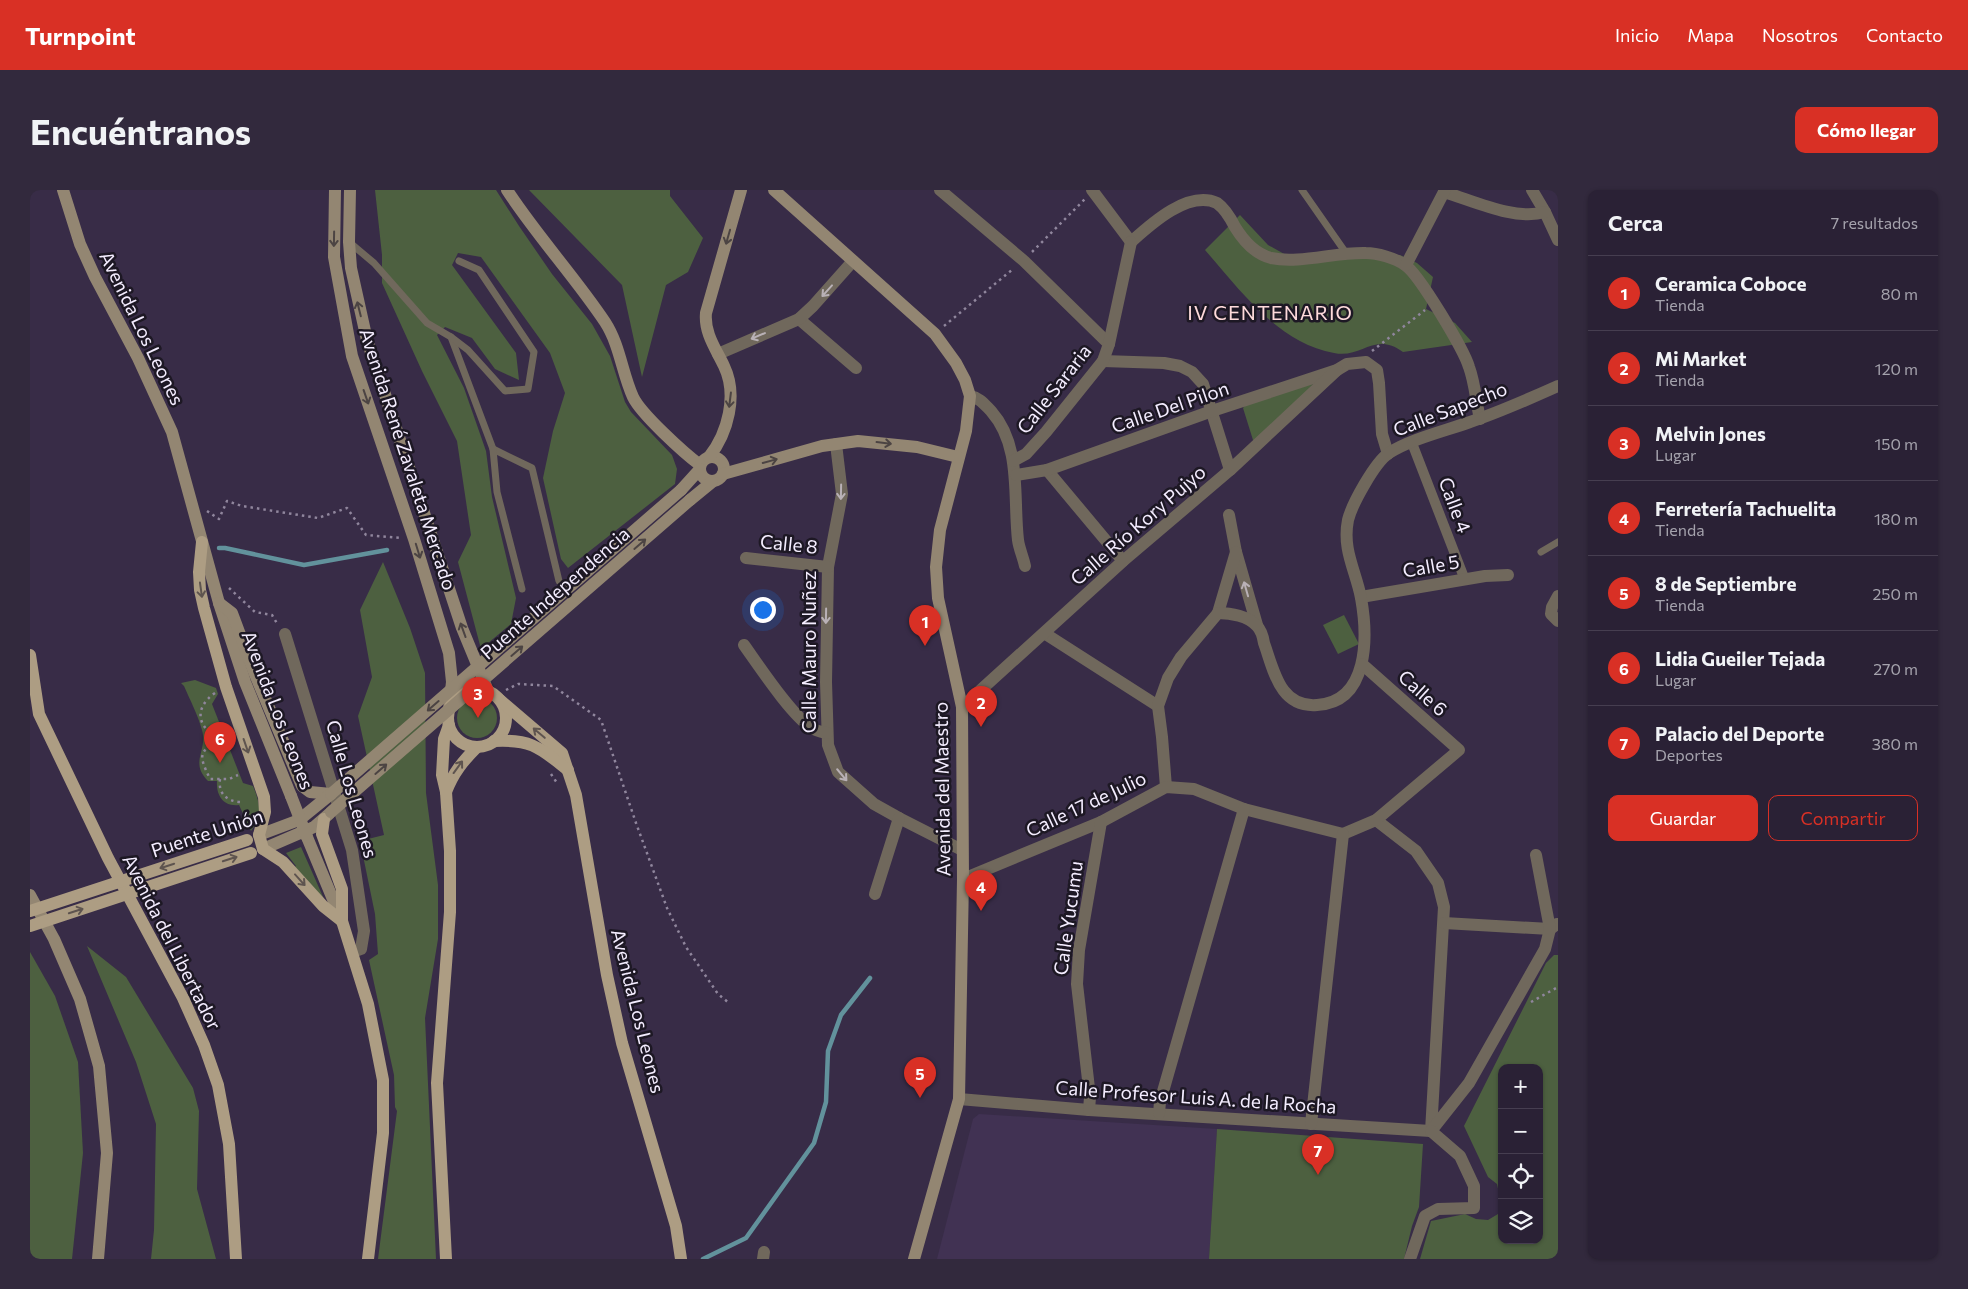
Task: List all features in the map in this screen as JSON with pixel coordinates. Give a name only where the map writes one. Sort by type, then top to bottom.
[{"type":"main road","name":"Avenida Los Leones","points":[[62,190],[80,244],[95,277],[138,358],[172,432],[219,603],[245,682],[342,921],[368,1004],[383,1080],[383,1133],[368,1259]]},
{"type":"main road","name":"Avenida René Zavaleta Mercado","points":[[335,190],[334,257],[352,356],[414,539],[449,653],[452,682],[449,709]]},
{"type":"main road","name":"Avenida René Zavaleta Mercado","points":[[350,190],[348,242],[356,299],[367,340],[462,628],[494,696]]},
{"type":"main road","points":[[507,190],[606,324],[619,352],[633,398],[686,454],[703,463],[717,458],[725,467],[724,474],[719,480],[712,482],[702,476],[703,463]]},
{"type":"main road","name":"Puente Independencia","points":[[331,794],[681,490],[720,443],[727,418],[731,384],[706,330],[706,313],[741,190]]},
{"type":"main road","name":"Avenida del Maestro","points":[[774,190],[935,334],[956,363],[965,380],[970,396],[966,431],[940,530],[936,568],[938,598],[962,707],[963,879],[959,1099],[914,1259]]},
{"type":"main road","points":[[724,474],[836,444],[858,440],[917,447],[958,457]]},
{"type":"main road","name":"Puente Independencia","points":[[328,816],[712,482]]},
{"type":"main road","points":[[202,542],[199,572],[200,590],[226,687],[264,797],[265,812],[259,835],[263,849],[283,862],[323,906],[342,921]]},
{"type":"main road","points":[[219,603],[232,613],[254,672],[302,786],[310,792],[331,794]]},
{"type":"main road","name":"Avenida del Libertador","points":[[30,655],[39,714],[108,858],[184,998],[204,1045],[218,1085],[228,1144],[236,1259]]},
{"type":"main road","points":[[446,1259],[437,1083],[450,912],[450,851],[446,792],[442,775],[444,740],[449,725],[449,709],[453,702],[465,692],[480,689],[494,696],[504,709],[506,719],[504,728],[494,741]]},
{"type":"main road","name":"Avenida Los Leones","points":[[494,696],[562,752],[568,770],[576,795],[606,975],[622,1043],[674,1218],[681,1259]]},
{"type":"main road","points":[[449,725],[459,741],[477,747]]},
{"type":"main road","points":[[446,792],[452,776],[461,762],[477,747],[494,741],[510,740],[529,743],[544,751],[568,770]]},
{"type":"main road","name":"Puente Unión","points":[[30,911],[247,840],[299,820],[331,794]]},
{"type":"main road","points":[[328,816],[322,828],[324,842],[342,889],[342,921]]},
{"type":"main road","name":"Puente Unión","points":[[30,926],[263,849],[314,827],[328,816]]},
{"type":"main road","points":[[30,895],[54,939],[80,999],[99,1066],[107,1153],[98,1259]]},
{"type":"street","points":[[940,190],[1024,261],[1109,344]]},
{"type":"street","points":[[1092,190],[1131,242],[1166,211],[1179,203],[1200,197],[1209,198],[1219,204],[1244,242],[1270,258],[1287,259],[1346,253],[1368,253],[1406,265],[1421,283],[1453,335],[1469,366],[1480,419]]},
{"type":"street","points":[[1532,190],[1558,240]]},
{"type":"street","points":[[1406,265],[1444,191],[1519,215],[1534,215],[1545,212]]},
{"type":"street","name":"Calle Sararia","points":[[1012,461],[1026,454],[1103,361],[1109,344],[1131,242]]},
{"type":"street","points":[[718,354],[799,319],[854,261]]},
{"type":"street","points":[[799,319],[856,368]]},
{"type":"street","points":[[1103,361],[1164,363],[1180,366],[1192,372],[1203,384],[1230,470]]},
{"type":"street","points":[[1366,362],[1377,370],[1382,434],[1388,454]]},
{"type":"street","name":"Calle Del Pilon","points":[[1016,475],[1047,470],[1337,370],[1347,364],[1366,362]]},
{"type":"street","name":"Calle Río Kory Pujyo","points":[[962,707],[1123,561],[1230,470],[1337,370]]},
{"type":"street","name":"Calle Sapecho","points":[[1229,515],[1236,552],[1257,625],[1280,688],[1292,700],[1303,705],[1333,703],[1348,693],[1355,682],[1362,664],[1364,640],[1361,597],[1350,564],[1347,541],[1348,520],[1363,488],[1388,454],[1412,443],[1480,419],[1558,386]]},
{"type":"street","points":[[970,396],[979,398],[1005,430],[1016,475],[1018,542],[1025,566]]},
{"type":"street","name":"Calle 4","points":[[1412,443],[1465,580]]},
{"type":"street","name":"Calle Mauro Nuñez","points":[[836,444],[842,494],[828,568],[826,682],[828,745],[838,772],[874,804],[962,850]]},
{"type":"street","points":[[1047,470],[1123,561]]},
{"type":"street","points":[[1166,787],[1158,706],[1168,678],[1181,657],[1218,613],[1236,552]]},
{"type":"street","name":"Calle 8","points":[[746,558],[828,568]]},
{"type":"street","name":"Calle 5","points":[[1361,597],[1485,576],[1508,575]]},
{"type":"street","points":[[1558,596],[1552,607],[1551,614],[1558,621]]},
{"type":"street","points":[[1218,613],[1240,616],[1257,625]]},
{"type":"street","points":[[1044,633],[1158,706]]},
{"type":"street","name":"Calle Los Leones","points":[[285,634],[352,850],[364,931],[361,949],[353,952]]},
{"type":"street","points":[[744,645],[790,706],[805,722],[812,728],[827,733]]},
{"type":"street","name":"Calle 6","points":[[1362,664],[1458,750],[1376,820]]},
{"type":"street","name":"Calle 17 de Julio","points":[[963,879],[1101,822],[1166,787],[1194,789],[1244,809],[1343,834]]},
{"type":"street","points":[[1159,1114],[1160,1102],[1244,809]]},
{"type":"street","points":[[875,894],[899,818]]},
{"type":"street","points":[[1311,1124],[1343,834],[1376,820],[1416,851],[1438,883],[1444,907],[1431,1131]]},
{"type":"street","name":"Calle Yucumu","points":[[1089,1110],[1090,1097],[1076,984],[1079,950],[1101,822]]},
{"type":"street","points":[[1431,1131],[1469,1083],[1510,1008],[1545,950],[1554,926],[1536,855]]},
{"type":"street","points":[[1444,923],[1554,926]]},
{"type":"street","points":[[1545,950],[1558,942]]},
{"type":"street","name":"Calle Profesor Luis A. de la Rocha","points":[[959,1099],[1089,1110],[1431,1131]]},
{"type":"street","points":[[1410,1259],[1425,1216],[1438,1209],[1474,1208],[1474,1186],[1460,1156],[1431,1131]]},
{"type":"lane","points":[[1302,190],[1346,253]]},
{"type":"lane","points":[[348,242],[374,262],[427,323],[451,337],[468,350],[504,391],[528,389],[534,352],[478,270],[459,261]]},
{"type":"lane","points":[[451,337],[493,449],[497,492],[522,589]]},
{"type":"lane","points":[[493,449],[532,468],[559,581]]},
{"type":"lane","points":[[1541,552],[1558,542]]},
{"type":"path","points":[[1366,362],[1374,349],[1426,309]]},
{"type":"path","points":[[202,507],[219,519],[227,501],[242,506],[318,518],[346,508],[366,534],[414,539]]},
{"type":"path","points":[[232,591],[255,612],[272,615],[285,634]]},
{"type":"path","points":[[494,696],[518,684],[553,686],[601,720],[667,908],[686,947],[718,994],[729,1004]]},
{"type":"path","points":[[216,692],[204,703],[201,718],[208,731],[222,739],[207,746],[202,755],[202,760],[210,779],[229,779],[238,775]]},
{"type":"path","points":[[548,770],[558,784]]},
{"type":"path","points":[[220,779],[220,792],[226,798],[240,802]]},
{"type":"path","points":[[1510,1008],[1524,1005],[1558,987]]},
{"type":"shaded area","points":[[979,1114],[1217,1129],[1209,1259],[937,1259],[973,1119]]},
{"type":"green space","points":[[375,190],[496,190],[552,274],[592,324],[610,356],[625,402],[631,412],[672,455],[677,469],[675,484],[568,568],[561,559],[543,478],[553,431],[565,393],[550,353],[481,257],[458,253],[452,265],[516,353],[519,380],[495,369],[472,338],[445,327],[437,335],[464,388],[486,451],[492,497],[516,598],[511,624],[481,649],[458,562],[471,535],[457,441],[422,371],[382,283],[382,255]]},
{"type":"green space","points":[[529,190],[670,190],[670,196],[703,238],[688,272],[666,285],[642,377],[622,285]]},
{"type":"green space","points":[[1240,215],[1268,245],[1286,255],[1400,255],[1417,263],[1433,277],[1426,309],[1455,323],[1472,342],[1403,352],[1393,346],[1384,344],[1344,354],[1314,347],[1295,338],[1278,327],[1246,298],[1205,250]]},
{"type":"green space","points":[[1316,381],[1259,443],[1253,440],[1243,408],[1247,403]]},
{"type":"green space","points":[[383,562],[410,628],[425,673],[426,793],[438,885],[438,939],[425,1018],[436,1259],[378,1259],[397,1111],[395,1107],[394,1075],[369,960],[378,954],[375,914],[360,841],[384,835],[358,716],[372,677],[360,610]]},
{"type":"green space","points":[[1344,615],[1359,644],[1338,654],[1323,625]]},
{"type":"green space","points":[[195,680],[216,688],[218,694],[212,704],[243,783],[253,786],[259,803],[259,814],[251,831],[239,805],[225,802],[219,795],[217,781],[208,781],[200,768],[199,762],[203,744],[202,730],[194,708],[181,683]]},
{"type":"green space","points":[[481,698],[488,701],[494,707],[497,718],[496,726],[488,735],[481,738],[473,738],[466,735],[458,726],[457,714],[460,707],[469,699]]},
{"type":"green space","points":[[301,847],[324,899],[295,867],[286,853]]},
{"type":"green space","points":[[87,946],[126,977],[193,1088],[199,1111],[197,1189],[216,1259],[151,1259],[154,1230],[156,1124],[136,1062]]},
{"type":"green space","points":[[30,952],[55,996],[78,1062],[83,1153],[72,1259],[30,1259]]},
{"type":"green space","points":[[1554,955],[1558,955],[1558,1259],[1420,1259],[1431,1221],[1465,1214],[1476,1219],[1488,1220],[1498,1214],[1498,1244],[1543,1244],[1543,1064],[1498,1064],[1498,1189],[1497,1184],[1488,1177],[1464,1126],[1546,963]]},
{"type":"green space","points":[[1217,1129],[1423,1144],[1419,1207],[1404,1259],[1209,1259]]},
{"type":"waterway","points":[[219,548],[304,565],[387,550]]},
{"type":"waterway","points":[[703,1259],[746,1238],[814,1143],[826,1102],[828,1051],[841,1015],[870,978]]},
{"type":"place","name":"Ceramica Coboce","points":[[925,646]]},
{"type":"place","name":"Melvin Jones","points":[[478,718]]},
{"type":"place","name":"Mi Market","points":[[981,727]]},
{"type":"place","name":"Lidia Gueiler Tejada","points":[[220,763]]},
{"type":"place","name":"Ferretería Tachuelita","points":[[981,911]]},
{"type":"place","name":"8 de Septiembre","points":[[920,1098]]},
{"type":"place","name":"Palacio del Deporte","points":[[1318,1175]]},
{"type":"district","name":"IV CENTENARIO","points":[[1270,313]]}]
